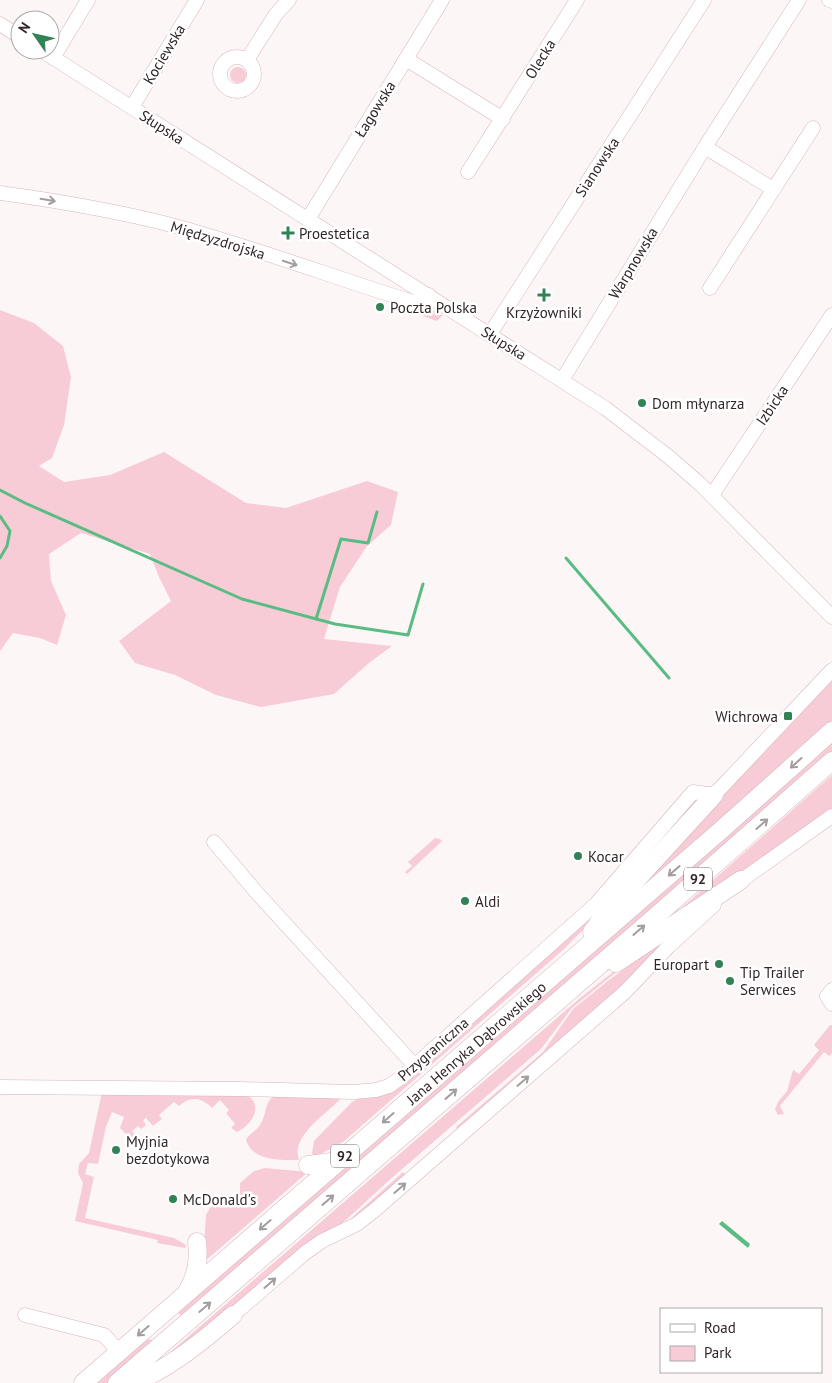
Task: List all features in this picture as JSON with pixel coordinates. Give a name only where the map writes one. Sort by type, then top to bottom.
[{"type":"main road","name":"Jana Henryka Dąbrowskiego","points":[[119,1352],[832,731]]},
{"type":"main road","name":"Jana Henryka Dąbrowskiego","points":[[117,1383],[563,997],[832,761]]},
{"type":"main road","points":[[570,960],[607,912],[714,795]]},
{"type":"main road","points":[[563,997],[616,964],[741,880]]},
{"type":"main road","points":[[308,1165],[339,1161]]},
{"type":"main road","points":[[183,1296],[197,1270],[197,1242]]},
{"type":"main road","points":[[134,1383],[173,1362],[233,1316]]},
{"type":"main road","name":"92","points":[[83,1383],[119,1352]]},
{"type":"street","points":[[60,46],[88,0]]},
{"type":"street","name":"Kociewska","points":[[132,107],[197,0]]},
{"type":"street","points":[[247,60],[276,14],[289,0]]},
{"type":"street","name":"Łagowska","points":[[308,219],[442,0]]},
{"type":"street","name":"Olecka","points":[[468,172],[577,0]]},
{"type":"street","name":"Sianowska","points":[[490,334],[704,0]]},
{"type":"street","name":"Warpnowska","points":[[562,380],[705,147],[799,0]]},
{"type":"street","points":[[406,58],[503,119]]},
{"type":"street","name":"Słupska","points":[[56,60],[562,380],[633,429],[682,467],[712,495],[832,617]]},
{"type":"street","points":[[710,288],[813,128]]},
{"type":"street","points":[[705,147],[773,189]]},
{"type":"street","name":"Międzyzdrojska","points":[[0,193],[112,212],[173,226],[416,303],[421,302],[429,295]]},
{"type":"street","name":"Izbicka","points":[[712,495],[832,316]]},
{"type":"street","points":[[714,795],[832,670]]},
{"type":"street","name":"Przygraniczna","points":[[0,1087],[360,1092],[389,1086],[415,1066],[596,904],[693,792],[714,795]]},
{"type":"street","points":[[233,1316],[305,1252],[356,1224],[376,1209],[612,1003],[669,946],[741,880],[783,853],[832,816]]},
{"type":"street","points":[[214,842],[257,893],[415,1066]]},
{"type":"street","points":[[832,990],[826,996],[832,1004]]},
{"type":"street","points":[[25,1316],[104,1335],[119,1352]]},
{"type":"green space","points":[[238,67],[244,69],[246,75],[244,81],[238,83],[232,81],[230,75],[232,69]]},
{"type":"green space","points":[[428,308],[443,315],[437,321],[423,316],[424,311]]},
{"type":"green space","points":[[0,310],[34,323],[63,346],[71,377],[64,425],[52,458],[39,466],[64,482],[110,475],[164,452],[246,503],[286,508],[367,481],[398,492],[391,525],[367,546],[340,587],[324,639],[392,646],[369,663],[334,694],[261,707],[216,695],[175,675],[135,663],[119,641],[171,601],[150,554],[81,533],[49,554],[51,581],[66,615],[57,645],[40,638],[13,633],[0,651]]},
{"type":"green space","points":[[832,678],[832,721],[611,916],[641,880]]},
{"type":"green space","points":[[832,739],[832,753],[182,1317],[177,1311]]},
{"type":"green space","points":[[832,775],[832,810],[792,841],[677,912]]},
{"type":"green space","points":[[691,805],[606,907],[563,950],[343,1142],[315,1157],[312,1153],[314,1141],[352,1102],[363,1096],[401,1083]]},
{"type":"green space","points":[[435,838],[442,841],[407,874],[405,872],[412,866],[408,862]]},
{"type":"green space","points":[[659,944],[665,946],[459,1132],[456,1127],[543,1052],[573,1009]]},
{"type":"green space","points":[[622,965],[625,965],[572,1008],[541,1049],[348,1218],[231,1314],[145,1374],[580,998]]},
{"type":"green space","points":[[832,1025],[832,1053],[829,1056],[824,1052],[780,1106],[784,1114],[778,1115],[775,1109],[787,1091],[793,1070],[799,1074],[819,1050],[814,1045]]},
{"type":"green space","points":[[102,1092],[247,1095],[255,1104],[254,1115],[251,1120],[237,1132],[231,1128],[235,1124],[226,1113],[229,1110],[220,1100],[212,1108],[208,1104],[196,1099],[191,1099],[179,1106],[174,1102],[159,1115],[162,1119],[153,1126],[146,1118],[143,1120],[146,1125],[141,1129],[138,1126],[132,1131],[139,1140],[135,1143],[120,1128],[124,1117],[112,1112],[106,1127],[98,1164],[88,1163],[85,1174],[94,1177],[85,1218],[174,1238],[186,1245],[185,1248],[157,1243],[158,1240],[75,1221],[83,1183],[78,1173],[79,1164],[89,1153]]},
{"type":"green space","points":[[274,1096],[342,1097],[305,1134],[300,1142],[299,1160],[261,1156],[250,1147],[246,1140],[260,1125],[267,1106]]},
{"type":"green space","points":[[265,1168],[308,1172],[203,1263],[206,1215],[210,1208],[220,1199],[221,1208],[240,1192],[240,1183],[254,1171]]},
{"type":"green space","points":[[403,1172],[407,1177],[370,1209],[338,1230]]},
{"type":"green space","points":[[147,1339],[152,1340],[151,1345],[108,1383],[92,1383]]},
{"type":"shaded area","points":[[722,1221],[750,1244],[748,1248],[719,1224]]},
{"type":"waterway","points":[[0,490],[25,503],[242,599],[335,624],[408,635],[423,584]]},
{"type":"waterway","points":[[316,619],[341,539],[368,543],[377,512]]},
{"type":"waterway","points":[[0,516],[10,531],[7,546],[0,558]]},
{"type":"waterway","points":[[566,558],[669,678]]},
{"type":"place","name":"Proestetica","points":[[288,233]]},
{"type":"place","name":"Krzyżowniki","points":[[544,295]]},
{"type":"place","name":"Poczta Polska","points":[[380,307]]},
{"type":"place","name":"Dom młynarza","points":[[642,403]]},
{"type":"place","name":"Wichrowa","points":[[788,716]]},
{"type":"place","name":"Kocar","points":[[578,856]]},
{"type":"place","name":"Aldi","points":[[465,901]]},
{"type":"place","name":"Europart","points":[[719,964]]},
{"type":"place","name":"Tip Trailer Serwices","points":[[730,981]]},
{"type":"place","name":"Myjnia bezdotykowa","points":[[116,1150]]},
{"type":"place","name":"McDonald's","points":[[173,1199]]}]
